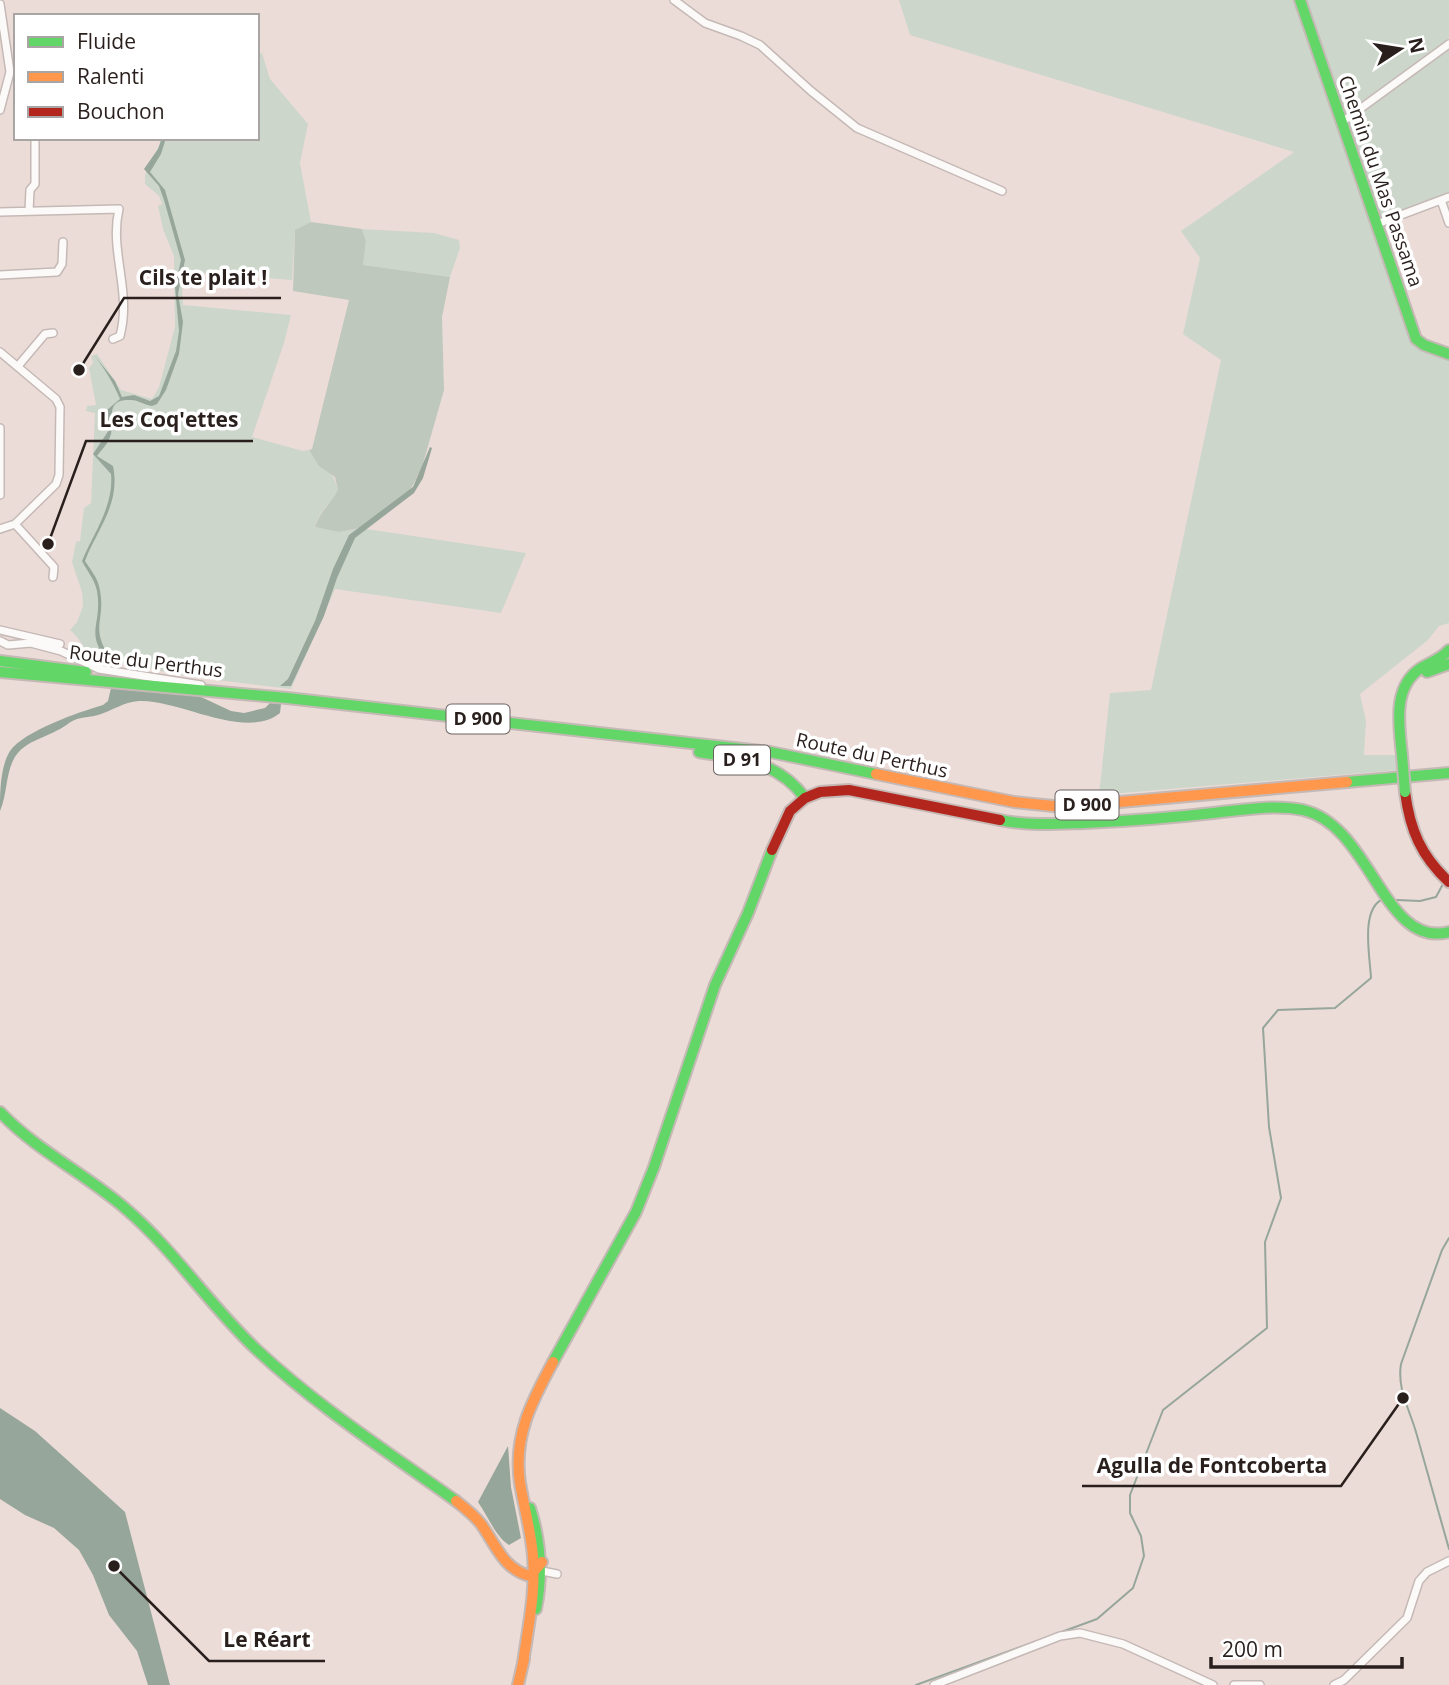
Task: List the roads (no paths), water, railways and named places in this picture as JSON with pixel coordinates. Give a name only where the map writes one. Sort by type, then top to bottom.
[{"type":"main road","name":"Chemin du Mas Passama","points":[[1300,0],[1416,339],[1424,345],[1449,354]]},
{"type":"main road","points":[[1449,650],[1410,677],[1402,689],[1399,710],[1407,813],[1414,840],[1432,864],[1449,874]]},
{"type":"main road","name":"Route du Perthus","points":[[0,661],[287,698]]},
{"type":"main road","points":[[1409,681],[1449,664]]},
{"type":"main road","name":"Route du Perthus","points":[[0,671],[287,698],[770,752],[1014,802],[1063,807],[1449,773]]},
{"type":"main road","name":"D 91","points":[[669,741],[685,750],[762,764],[784,775],[797,786],[805,798]]},
{"type":"main road","points":[[1387,778],[1449,764]]},
{"type":"main road","points":[[518,1685],[538,1600],[538,1569],[517,1462],[523,1421],[636,1212],[654,1167],[715,985],[748,913],[781,827],[790,811],[805,798],[820,792],[849,790],[1008,822],[1041,825],[1138,821],[1265,807],[1303,810],[1337,828],[1350,841],[1403,920],[1423,934],[1449,932]]},
{"type":"main road","points":[[1432,864],[1434,870],[1449,883]]},
{"type":"main road","points":[[1395,907],[1407,918],[1426,928],[1436,929],[1449,925]]},
{"type":"main road","points":[[0,1112],[24,1135],[126,1209],[176,1258],[253,1346],[289,1378],[467,1509],[481,1524],[501,1558],[515,1571],[525,1576],[538,1569]]},
{"type":"main road","points":[[523,1663],[538,1569]]},
{"type":"street","points":[[674,0],[705,23],[760,45],[857,128],[1002,191]]},
{"type":"street","points":[[0,4],[13,79],[0,110]]},
{"type":"street","points":[[1342,122],[1449,44]]},
{"type":"street","points":[[29,211],[30,190],[35,184],[35,140]]},
{"type":"street","points":[[1377,224],[1445,198],[1449,223]]},
{"type":"street","points":[[0,212],[119,209],[116,225],[124,305],[120,336],[113,339]]},
{"type":"street","points":[[0,275],[57,272],[62,264],[64,242]]},
{"type":"street","points":[[18,366],[45,334],[53,332]]},
{"type":"street","points":[[0,352],[59,403],[60,475],[55,484],[15,524],[0,529]]},
{"type":"street","points":[[0,428],[0,495]]},
{"type":"street","points":[[15,524],[54,566],[53,577]]},
{"type":"street","points":[[0,631],[60,644]]},
{"type":"street","points":[[0,641],[8,645],[31,643],[61,651],[99,669],[223,688]]},
{"type":"street","points":[[1334,1685],[1344,1680],[1406,1618],[1419,1581],[1427,1572],[1449,1561]]},
{"type":"street","points":[[934,1685],[1060,1636],[1080,1633],[1123,1644],[1213,1685]]},
{"type":"street","points":[[1234,1685],[1260,1685]]},
{"type":"waterway","points":[[1397,900],[1420,901],[1436,897],[1443,884]]},
{"type":"waterway","points":[[916,1685],[1097,1619],[1133,1588],[1144,1556],[1141,1536],[1130,1513],[1130,1495],[1163,1410],[1267,1328],[1265,1242],[1281,1198],[1269,1127],[1263,1028],[1278,1010],[1335,1008],[1371,978],[1369,923],[1376,904],[1383,899]]},
{"type":"waterway","points":[[1449,1238],[1442,1250],[1400,1373],[1404,1398],[1449,1549]]},
{"type":"place","name":"Cils te plait !","points":[[79,370]]},
{"type":"place","name":"Les Coq'ettes","points":[[48,544]]},
{"type":"place","name":"Agulla de Fontcoberta","points":[[1403,1398]]},
{"type":"place","name":"Le Réart","points":[[114,1566]]}]
